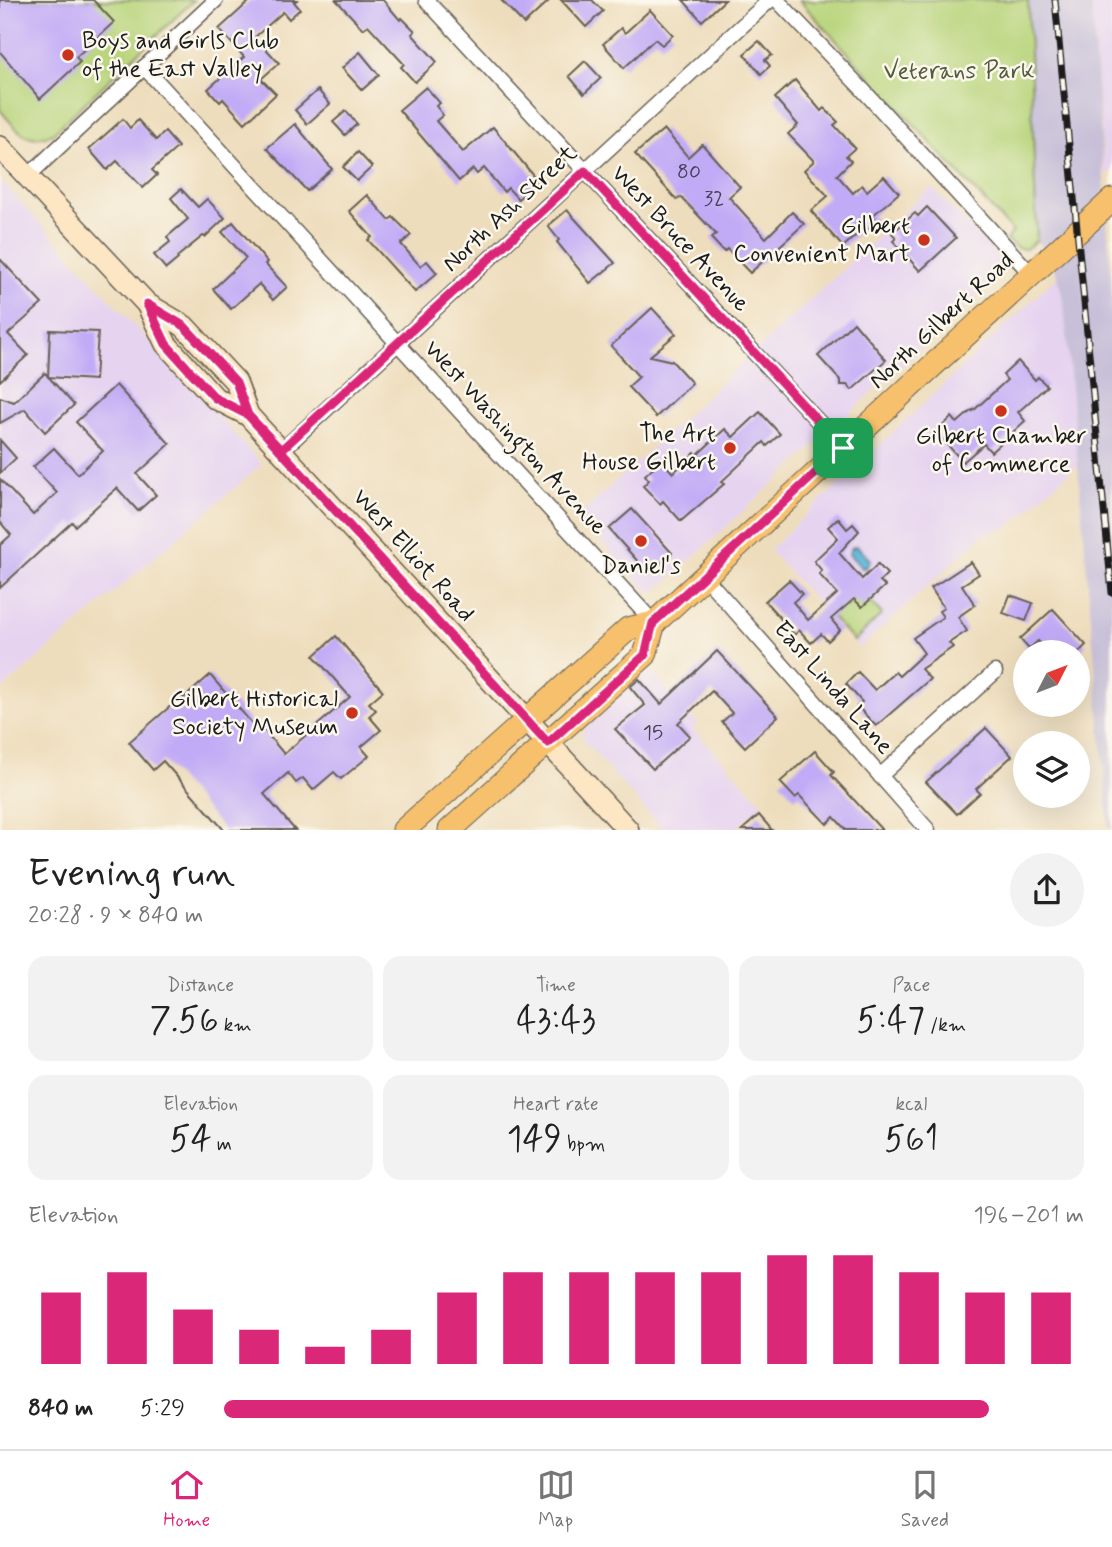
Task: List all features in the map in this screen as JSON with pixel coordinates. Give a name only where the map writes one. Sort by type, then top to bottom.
[{"type":"main road","name":"West Elliot Road","points":[[0,147],[147,304],[166,344],[174,354],[215,398],[248,415],[628,830]]},
{"type":"main road","name":"North Gilbert Road","points":[[538,731],[628,629],[653,623],[1112,200]]},
{"type":"main road","points":[[404,830],[645,655],[653,623]]},
{"type":"main road","points":[[450,830],[538,731]]},
{"type":"street","points":[[27,177],[216,0]]},
{"type":"street","name":"West Bruce Avenue","points":[[426,0],[843,448]]},
{"type":"street","name":"North Ash Street","points":[[281,450],[770,0]]},
{"type":"street","points":[[777,0],[1032,275]]},
{"type":"street","name":"West Washington Avenue","points":[[144,67],[653,623]]},
{"type":"street","name":"East Linda Lane","points":[[705,576],[928,830]]},
{"type":"street","points":[[880,776],[995,672]]},
{"type":"shaded area","points":[[1028,0],[1091,0],[1112,291],[1112,829],[1109,829],[1064,305],[1058,276],[1037,240]]},
{"type":"shaded area","points":[[1091,0],[1112,0],[1112,170],[1105,176]]},
{"type":"shaded area","points":[[0,180],[262,464],[0,691]]},
{"type":"shaded area","points":[[931,187],[999,257],[1003,272],[665,583],[656,590],[649,591],[579,516]]},
{"type":"shaded area","points":[[1058,276],[1064,305],[1078,464],[1008,527],[983,535],[860,648],[769,550]]},
{"type":"shaded area","points":[[646,666],[698,724],[693,729],[763,804],[735,829],[663,829],[583,740],[589,717]]},
{"type":"green space","name":"Boys and Girls Club of the East Valley","points":[[0,0],[194,0],[53,133],[35,138],[22,134],[0,110]]},
{"type":"green space","name":"Veterans Park","points":[[799,0],[1028,0],[1037,240],[1026,249],[1017,248],[1006,240],[1013,232]]},
{"type":"green space","points":[[854,584],[882,614],[854,641],[825,610]]},
{"type":"water","points":[[857,546],[870,560],[866,568],[862,568],[849,554],[851,548]]},
{"type":"building","points":[[0,0],[93,0],[114,22],[76,57],[80,62],[40,99],[0,52]]},
{"type":"building","points":[[251,0],[297,0],[294,2],[300,9],[289,19],[283,12],[255,37],[279,63],[261,79],[276,94],[245,123],[223,99],[220,102],[208,89],[244,57],[219,29]]},
{"type":"building","points":[[336,0],[383,0],[400,20],[402,18],[415,31],[412,34],[437,62],[415,82],[401,67],[404,64],[368,25],[363,29]]},
{"type":"building","points":[[501,0],[550,0],[524,24]]},
{"type":"building","points":[[561,0],[592,0],[603,11],[586,27]]},
{"type":"building","points":[[683,0],[725,0],[702,21]]},
{"type":"building","points":[[650,10],[673,35],[662,45],[655,39],[624,68],[603,44],[621,28],[625,33]]},
{"type":"building","points":[[759,41],[772,55],[765,60],[770,66],[761,74],[744,54]]},
{"type":"building","points":[[360,52],[379,75],[362,90],[342,68]]},
{"type":"building","points":[[585,61],[601,78],[584,94],[569,76]]},
{"type":"building","points":[[795,80],[821,111],[824,108],[838,122],[834,125],[855,148],[846,156],[851,161],[837,175],[853,193],[862,185],[867,191],[884,176],[899,193],[872,216],[877,221],[866,231],[864,228],[843,247],[811,211],[828,196],[804,170],[814,161],[788,134],[798,125],[775,98]]},
{"type":"building","points":[[426,87],[440,103],[436,106],[443,115],[436,121],[463,152],[493,127],[538,181],[518,199],[508,188],[504,192],[484,168],[477,174],[473,169],[459,181],[399,110]]},
{"type":"building","points":[[318,90],[330,104],[307,124],[295,110]]},
{"type":"building","points":[[346,111],[357,124],[345,135],[333,122]]},
{"type":"building","points":[[123,119],[130,128],[138,120],[156,140],[165,132],[178,147],[152,170],[157,175],[143,188],[117,161],[107,170],[89,149]]},
{"type":"building","points":[[295,124],[332,169],[307,191],[267,148]]},
{"type":"building","points":[[664,129],[688,157],[702,144],[740,187],[729,197],[766,238],[792,212],[804,224],[750,273],[727,249],[724,252],[711,238],[716,234],[681,197],[677,200],[635,154]]},
{"type":"building","points":[[358,152],[372,167],[357,181],[343,167]]},
{"type":"building","points":[[181,189],[198,207],[207,199],[225,218],[166,269],[154,255],[170,242],[167,237],[188,219],[171,198]]},
{"type":"building","points":[[367,195],[389,220],[393,217],[411,235],[401,244],[420,266],[427,261],[437,273],[415,292],[368,240],[372,237],[349,211]]},
{"type":"building","name":"Gilbert Convenient Mart","points":[[927,207],[956,238],[920,271],[893,241],[896,238],[892,233],[915,213],[918,216]]},
{"type":"building","points":[[567,210],[615,263],[590,283],[557,242],[559,240],[548,226]]},
{"type":"building","points":[[233,222],[267,262],[265,264],[287,287],[273,300],[259,284],[231,309],[213,289],[246,258],[222,232]]},
{"type":"building","points":[[0,259],[42,304],[8,334],[28,355],[0,381]]},
{"type":"building","points":[[652,308],[676,334],[650,356],[672,361],[692,383],[656,417],[628,387],[639,377],[611,346]]},
{"type":"building","points":[[854,322],[886,360],[852,390],[847,385],[840,385],[840,380],[818,356]]},
{"type":"building","points":[[50,330],[98,332],[95,380],[48,377]]},
{"type":"building","name":"Gilbert Chamber of Commerce","points":[[1018,361],[1035,380],[1038,377],[1047,386],[1018,412],[1025,421],[991,452],[984,444],[963,462],[936,432],[952,417],[957,423],[973,411],[1007,380],[1003,375]]},
{"type":"building","points":[[45,373],[74,405],[45,432],[25,409],[0,423],[0,397],[14,402]]},
{"type":"building","points":[[116,385],[170,444],[137,474],[156,495],[138,511],[117,488],[75,526],[72,522],[0,588],[0,545],[11,535],[0,522],[0,479],[33,515],[57,493],[33,467],[54,448],[78,474],[103,451],[76,422]]},
{"type":"building","points":[[760,412],[780,434],[767,446],[764,442],[721,482],[724,484],[681,521],[663,501],[660,504],[643,486],[649,480],[645,475],[661,460],[673,473],[725,429],[733,437]]},
{"type":"building","points":[[0,440],[16,458],[0,473]]},
{"type":"building","name":"Daniel's","points":[[632,509],[672,553],[649,574],[609,529]]},
{"type":"building","points":[[838,518],[847,529],[853,524],[859,531],[839,553],[862,579],[878,564],[887,574],[880,581],[885,586],[862,607],[854,599],[831,619],[840,630],[828,641],[821,634],[811,643],[799,630],[795,635],[765,601],[789,580],[802,594],[793,602],[808,620],[837,594],[819,574],[822,571],[814,561],[838,538],[828,527]]},
{"type":"building","points":[[971,562],[979,574],[962,585],[975,605],[958,617],[967,631],[949,643],[953,647],[921,669],[930,679],[876,726],[857,706],[862,702],[846,684],[858,672],[875,690],[895,672],[899,676],[924,653],[913,638],[943,617],[939,611],[944,608],[931,588]]},
{"type":"building","points":[[1010,595],[1033,603],[1026,621],[1003,613]]},
{"type":"building","points":[[1053,609],[1081,640],[1021,640]]},
{"type":"building","points":[[336,636],[383,691],[369,703],[376,710],[369,716],[381,730],[361,747],[369,756],[341,779],[334,772],[313,790],[303,778],[296,783],[288,773],[264,794],[295,830],[224,830],[163,761],[153,770],[129,742],[210,675],[255,727],[259,724],[284,754],[350,697],[314,656]]},
{"type":"building","points":[[717,651],[778,716],[745,747],[722,722],[732,713],[712,691],[678,723],[690,736],[653,769],[615,729],[645,705],[630,687],[639,679],[661,704]]},
{"type":"building","points":[[986,728],[1012,756],[976,789],[980,793],[957,814],[926,782]]},
{"type":"building","points":[[815,751],[834,772],[831,775],[882,830],[846,830],[834,817],[827,824],[799,795],[795,798],[780,782]]},
{"type":"building","points":[[759,815],[772,830],[742,830]]},
{"type":"railway","points":[[1055,0],[1112,593]]},
{"type":"place","name":"Boys and Girls Club of the East Valley","points":[[68,55]]},
{"type":"place","name":"Gilbert Convenient Mart","points":[[924,240]]},
{"type":"place","name":"Gilbert Chamber of Commerce","points":[[1001,411]]},
{"type":"place","name":"The Art House Gilbert","points":[[730,448]]},
{"type":"place","name":"Daniel's","points":[[641,541]]},
{"type":"place","name":"Gilbert Historical Society Museum","points":[[352,713]]},
{"type":"route","points":[[843,448],[585,171],[281,450],[248,415],[236,382],[184,326],[147,304],[166,344],[215,398],[248,415],[548,743],[645,655],[653,623],[843,448]]}]
